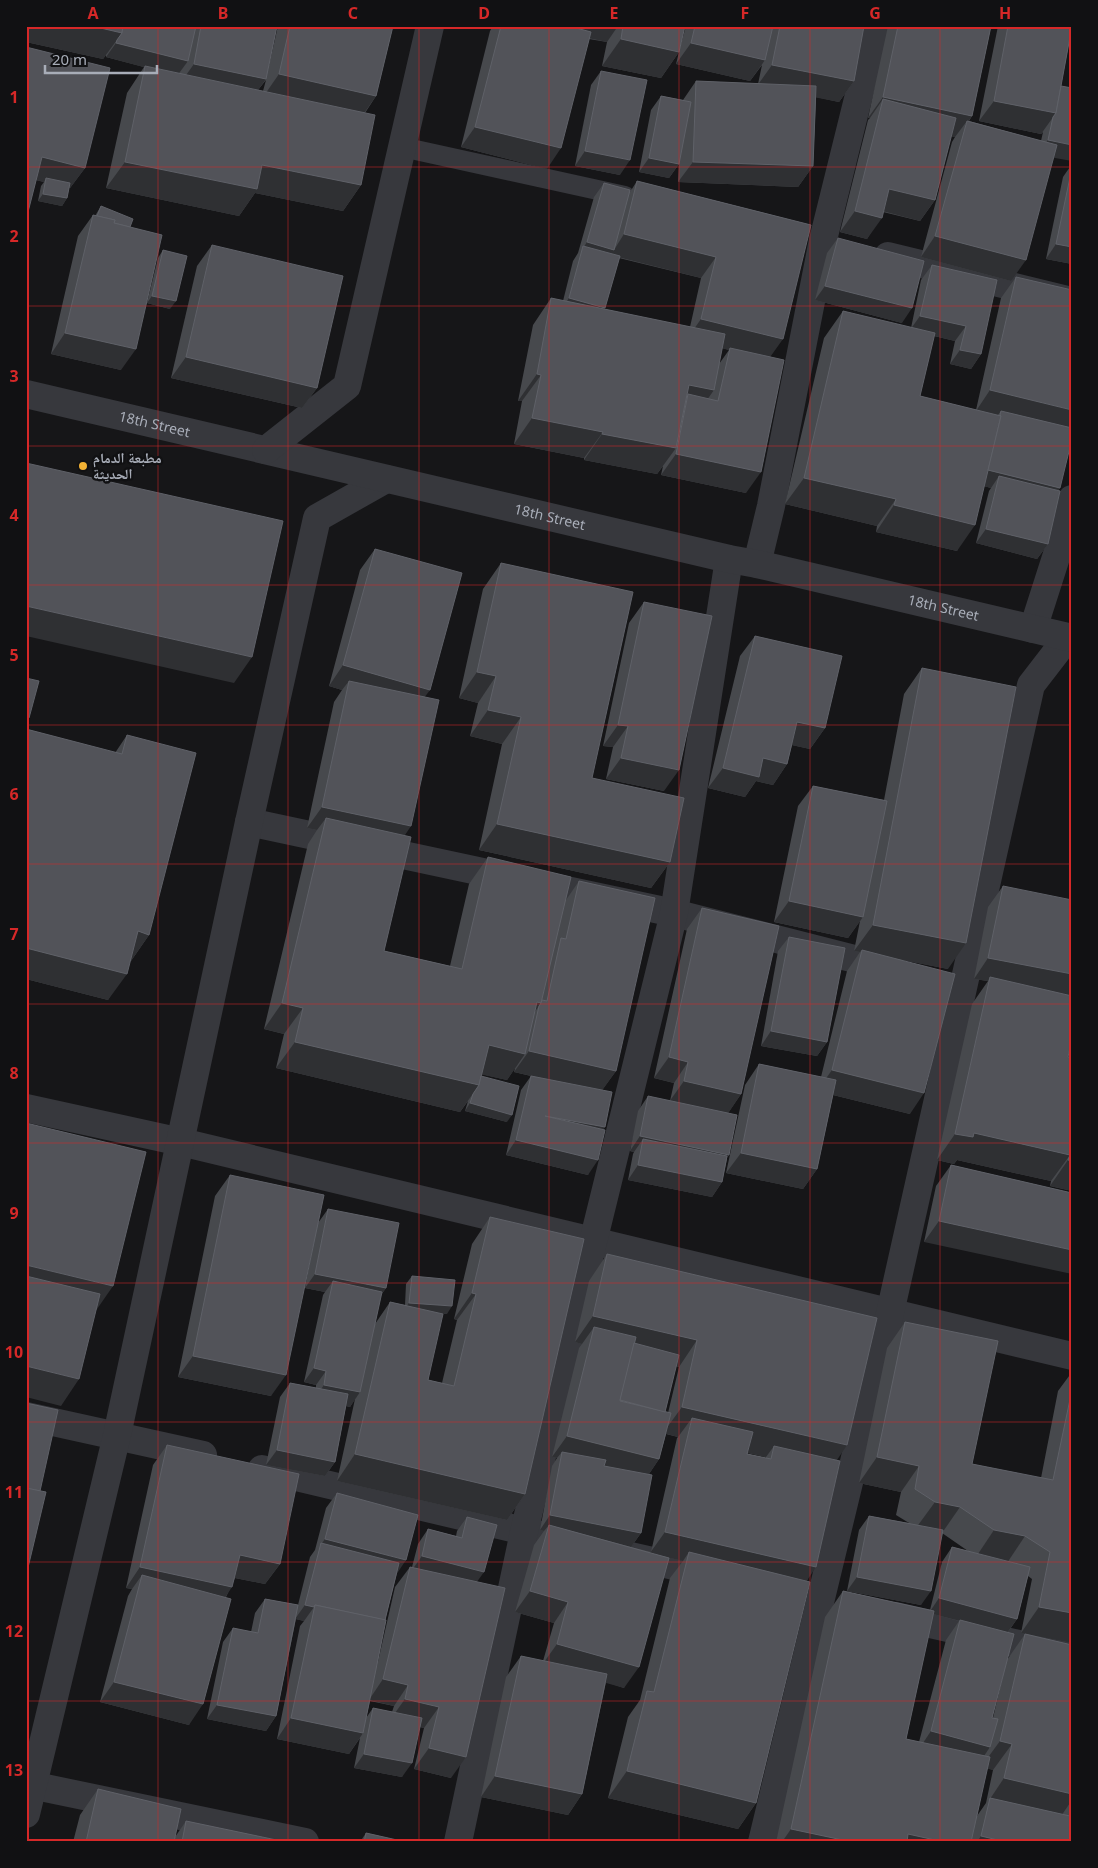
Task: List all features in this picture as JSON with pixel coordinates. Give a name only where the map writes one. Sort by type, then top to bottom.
[{"type":"street","points":[[266,450],[347,386],[430,26]]},
{"type":"street","points":[[757,564],[833,242],[876,26]]},
{"type":"street","points":[[833,242],[1072,301]]},
{"type":"street","name":"18th Street","points":[[26,394],[1070,637]]},
{"type":"street","points":[[26,1814],[29,1785],[117,1435],[248,822],[317,518],[386,479]]},
{"type":"street","points":[[1033,629],[1058,551],[1072,499]]},
{"type":"street","points":[[458,1842],[524,1532],[674,913],[729,559]]},
{"type":"street","points":[[762,1842],[811,1597],[890,1313],[1031,685],[1070,637]]},
{"type":"street","points":[[248,822],[674,913],[991,993]]},
{"type":"street","points":[[26,1108],[181,1142],[1072,1356]]},
{"type":"street","points":[[26,1416],[117,1435],[563,1540]]},
{"type":"street","points":[[610,1551],[734,1580]]},
{"type":"street","points":[[811,1597],[1072,1656]]},
{"type":"street","points":[[29,1785],[304,1842]]},
{"type":"lane","points":[[402,147],[642,200]]},
{"type":"building","points":[[92,26],[123,26],[122,33]]},
{"type":"building","points":[[123,26],[196,26],[188,61],[116,43],[122,33]]},
{"type":"building","points":[[201,26],[277,26],[266,79],[194,64]]},
{"type":"building","points":[[290,26],[393,26],[376,96],[279,74]]},
{"type":"building","points":[[501,26],[569,26],[591,32],[561,148],[475,127]]},
{"type":"building","points":[[623,26],[685,26],[679,52],[621,39]]},
{"type":"building","points":[[695,26],[773,26],[765,60],[691,43]]},
{"type":"building","points":[[780,26],[864,26],[854,81],[772,65]]},
{"type":"building","points":[[898,26],[991,26],[972,116],[883,97]]},
{"type":"building","points":[[1008,26],[1072,26],[1056,113],[994,101]]},
{"type":"building","points":[[26,47],[110,68],[85,168],[42,157],[27,216],[26,216]]},
{"type":"building","points":[[145,66],[375,115],[361,185],[262,165],[257,189],[125,162]]},
{"type":"building","points":[[601,71],[647,80],[630,160],[585,151]]},
{"type":"building","points":[[696,81],[816,86],[813,166],[693,162]]},
{"type":"building","points":[[1061,86],[1072,88],[1072,145],[1048,140]]},
{"type":"building","points":[[661,96],[691,102],[679,164],[649,158]]},
{"type":"building","points":[[883,99],[956,118],[935,200],[889,189],[882,218],[855,211]]},
{"type":"building","points":[[967,121],[1057,145],[1026,260],[935,236]]},
{"type":"building","points":[[1072,168],[1072,247],[1056,244]]},
{"type":"building","points":[[46,178],[70,183],[67,198],[43,194]]},
{"type":"building","points":[[637,181],[811,225],[783,339],[701,319],[716,257],[624,234]]},
{"type":"building","points":[[604,183],[630,190],[614,250],[587,242]]},
{"type":"building","points":[[101,206],[133,219],[130,227],[114,223],[115,220],[97,216]]},
{"type":"building","points":[[93,215],[115,220],[114,223],[162,235],[136,349],[65,333]]},
{"type":"building","points":[[838,238],[924,261],[912,308],[825,286]]},
{"type":"building","points":[[212,245],[343,276],[317,388],[186,357]]},
{"type":"building","points":[[583,246],[620,256],[605,308],[569,298]]},
{"type":"building","points":[[163,250],[187,256],[176,301],[152,296]]},
{"type":"building","points":[[932,265],[997,280],[981,354],[960,350],[966,326],[920,316]]},
{"type":"building","points":[[1016,277],[1072,290],[1072,410],[990,390]]},
{"type":"building","points":[[551,298],[725,334],[714,390],[689,385],[676,448],[532,418],[541,375],[537,374]]},
{"type":"building","points":[[843,311],[935,333],[920,396],[1001,416],[975,525],[894,505],[896,499],[804,478]]},
{"type":"building","points":[[730,348],[784,360],[761,472],[676,454],[688,394],[718,401]]},
{"type":"building","points":[[1001,411],[1072,428],[1072,439],[1060,488],[988,470]]},
{"type":"building","points":[[26,463],[283,521],[252,657],[26,606]]},
{"type":"building","points":[[999,476],[1060,491],[1048,544],[986,529]]},
{"type":"building","points":[[375,549],[462,573],[430,690],[343,665]]},
{"type":"building","points":[[501,563],[633,592],[592,778],[684,798],[670,862],[497,824],[521,717],[488,710],[496,676],[477,672]]},
{"type":"building","points":[[644,602],[712,616],[679,770],[621,758],[628,726],[618,725]]},
{"type":"building","points":[[755,636],[842,656],[825,728],[797,722],[787,764],[763,758],[759,777],[723,768]]},
{"type":"building","points":[[922,668],[1016,687],[966,943],[873,925]]},
{"type":"building","points":[[26,678],[39,681],[29,718],[26,718]]},
{"type":"building","points":[[349,681],[439,700],[411,826],[322,807]]},
{"type":"building","points":[[26,729],[122,754],[127,735],[196,753],[149,935],[138,931],[127,974],[26,948]]},
{"type":"building","points":[[813,786],[887,801],[863,917],[789,901]]},
{"type":"building","points":[[326,818],[411,837],[384,951],[462,969],[488,857],[571,877],[541,1003],[537,1002],[525,1054],[489,1045],[479,1085],[295,1042],[303,1008],[282,1003]]},
{"type":"building","points":[[579,881],[655,898],[616,1071],[529,1051],[539,1006],[542,1000],[547,1001],[561,938],[566,939]]},
{"type":"building","points":[[1003,886],[1072,900],[1072,974],[988,958]]},
{"type":"building","points":[[702,908],[779,926],[741,1094],[684,1081],[688,1062],[669,1057]]},
{"type":"building","points":[[789,937],[845,948],[827,1042],[771,1031]]},
{"type":"building","points":[[862,950],[955,974],[924,1093],[832,1070]]},
{"type":"building","points":[[990,977],[1072,996],[1072,1038],[1068,1057],[1072,1058],[1072,1161],[1068,1160],[1070,1155],[974,1133],[973,1137],[955,1134]]},
{"type":"building","points":[[759,1064],[836,1080],[817,1169],[741,1153]]},
{"type":"building","points":[[481,1076],[519,1086],[512,1115],[470,1103],[479,1085]]},
{"type":"building","points":[[531,1076],[612,1092],[605,1127],[545,1116],[605,1130],[598,1160],[516,1140]]},
{"type":"building","points":[[648,1096],[737,1115],[729,1155],[640,1136]]},
{"type":"building","points":[[26,1123],[146,1152],[113,1286],[26,1265],[28,1256],[26,1255]]},
{"type":"building","points":[[643,1139],[727,1156],[722,1182],[638,1165]]},
{"type":"building","points":[[951,1165],[1072,1193],[1072,1250],[939,1221]]},
{"type":"building","points":[[230,1175],[324,1195],[286,1375],[193,1356]]},
{"type":"building","points":[[328,1209],[399,1223],[386,1288],[315,1274]]},
{"type":"building","points":[[490,1217],[584,1239],[525,1494],[355,1454],[390,1302],[443,1314],[428,1380],[454,1386],[476,1294],[472,1293]]},
{"type":"building","points":[[607,1254],[877,1318],[847,1445],[682,1407],[697,1340],[593,1316]]},
{"type":"building","points":[[26,1276],[100,1294],[79,1379],[26,1366]]},
{"type":"building","points":[[412,1276],[455,1280],[452,1306],[409,1303]]},
{"type":"building","points":[[333,1281],[382,1292],[360,1392],[324,1385],[326,1371],[314,1368]]},
{"type":"building","points":[[905,1322],[998,1341],[972,1464],[1053,1480],[1072,1390],[1072,1613],[1039,1607],[1050,1552],[1025,1536],[994,1530],[960,1507],[935,1502],[915,1489],[919,1466],[877,1457]]},
{"type":"building","points":[[594,1327],[636,1337],[620,1401],[671,1413],[659,1459],[567,1436]]},
{"type":"building","points":[[634,1343],[679,1355],[665,1412],[620,1400]]},
{"type":"building","points":[[290,1383],[348,1394],[335,1462],[277,1450]]},
{"type":"building","points":[[26,1403],[58,1410],[40,1491],[26,1488]]},
{"type":"building","points":[[692,1418],[753,1432],[747,1454],[771,1459],[774,1446],[840,1461],[816,1567],[665,1532]]},
{"type":"building","points":[[167,1445],[299,1474],[280,1564],[240,1555],[232,1587],[140,1567]]},
{"type":"building","points":[[562,1452],[606,1460],[604,1466],[652,1475],[641,1533],[550,1515]]},
{"type":"building","points":[[26,1488],[46,1492],[26,1576]]},
{"type":"building","points":[[337,1493],[418,1515],[406,1560],[325,1539]]},
{"type":"building","points":[[869,1516],[943,1530],[931,1591],[857,1577]]},
{"type":"building","points":[[467,1517],[497,1525],[484,1572],[422,1556],[428,1529],[462,1538]]},
{"type":"building","points":[[549,1525],[669,1558],[639,1667],[557,1644],[568,1602],[530,1591]]},
{"type":"building","points":[[321,1543],[399,1563],[385,1620],[315,1605],[314,1607],[305,1605]]},
{"type":"building","points":[[952,1547],[1030,1567],[1017,1619],[939,1598]]},
{"type":"building","points":[[689,1552],[810,1582],[756,1803],[627,1771],[647,1691],[654,1692]]},
{"type":"building","points":[[410,1567],[505,1588],[466,1757],[429,1748],[439,1707],[405,1699],[408,1685],[383,1679]]},
{"type":"building","points":[[142,1575],[231,1599],[203,1704],[114,1682]]},
{"type":"building","points":[[843,1591],[934,1611],[906,1739],[990,1757],[971,1842],[935,1842],[935,1840],[908,1834],[907,1842],[852,1842],[791,1829]]},
{"type":"building","points":[[265,1599],[298,1605],[276,1716],[217,1705],[233,1628],[258,1633]]},
{"type":"building","points":[[315,1605],[386,1620],[363,1733],[291,1718]]},
{"type":"building","points":[[960,1620],[1014,1634],[992,1718],[998,1719],[990,1747],[931,1731]]},
{"type":"building","points":[[1025,1634],[1072,1645],[1072,1794],[1004,1778],[1012,1744],[1000,1741]]},
{"type":"building","points":[[521,1656],[607,1674],[582,1794],[495,1776]]},
{"type":"building","points":[[373,1708],[422,1718],[412,1763],[364,1754]]},
{"type":"building","points":[[98,1789],[181,1809],[174,1842],[86,1842]]},
{"type":"building","points":[[990,1798],[1070,1816],[1072,1808],[1072,1842],[1006,1842],[981,1836]]},
{"type":"building","points":[[186,1821],[286,1842],[182,1842]]},
{"type":"building","points":[[366,1833],[406,1842],[364,1842]]},
{"type":"place","name":"مطبعة الدمام الحديثة","points":[[83,466]]}]
